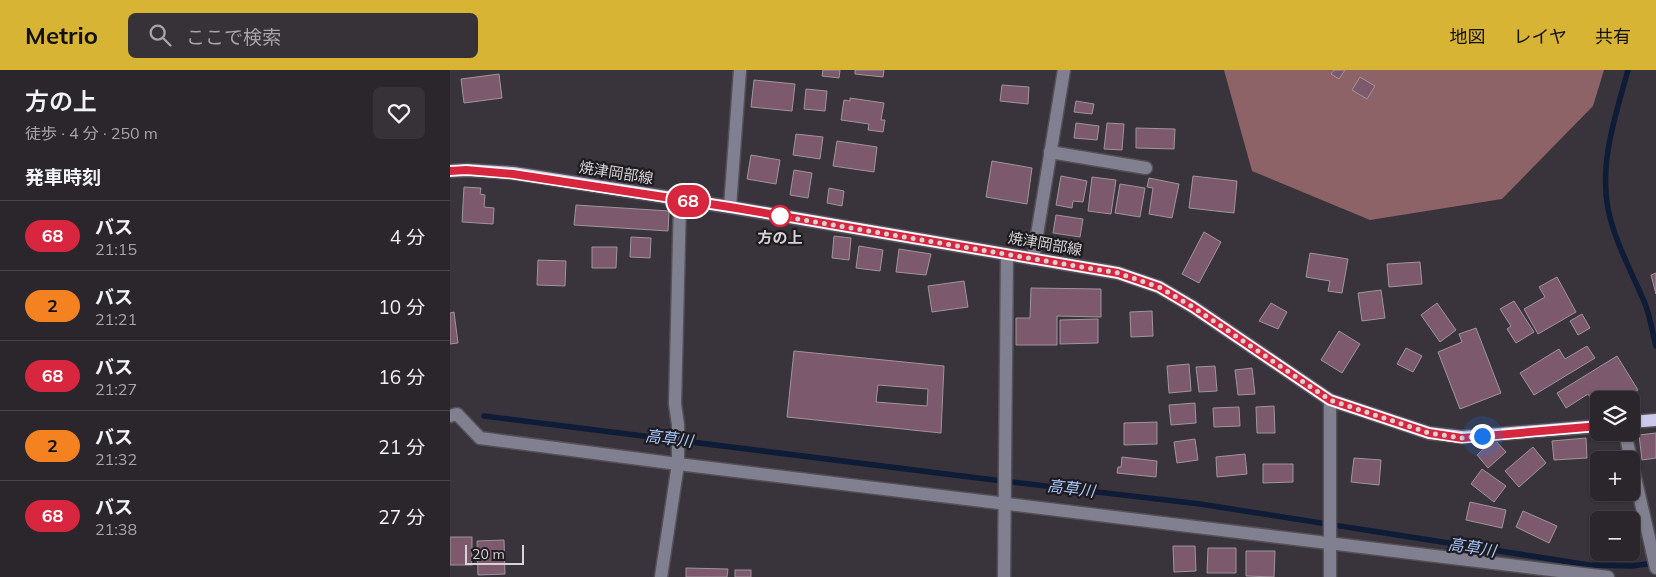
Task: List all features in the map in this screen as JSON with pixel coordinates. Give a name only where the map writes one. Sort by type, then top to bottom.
[{"type":"main road","name":"焼津岡部線","points":[[450,171],[466,170],[513,174],[730,207],[1118,273],[1159,287],[1193,307],[1330,400],[1429,433],[1462,438],[1590,427]]},
{"type":"main road","points":[[1640,421],[1656,420]]},
{"type":"street","points":[[730,207],[740,70]]},
{"type":"street","points":[[1033,259],[1064,70]]},
{"type":"street","points":[[1050,152],[1146,168]]},
{"type":"street","points":[[661,577],[678,464],[678,426],[675,404],[680,200]]},
{"type":"street","points":[[1004,577],[1003,499],[1007,254]]},
{"type":"street","points":[[1330,400],[1330,577]]},
{"type":"street","points":[[450,416],[457,414],[480,438],[678,464],[1003,499],[1330,539],[1608,577]]},
{"type":"street","points":[[1640,499],[1655,563]]},
{"type":"shaded area","points":[[1224,70],[1604,70],[1593,106],[1502,199],[1370,220],[1252,171]]},
{"type":"building","points":[[823,70],[840,70],[839,78],[822,76]]},
{"type":"building","points":[[855,70],[884,70],[883,77],[855,74]]},
{"type":"building","points":[[1334,70],[1345,70],[1339,79],[1331,74]]},
{"type":"building","points":[[499,74],[502,98],[464,103],[461,79]]},
{"type":"building","points":[[1360,77],[1375,86],[1367,99],[1352,90]]},
{"type":"building","points":[[754,80],[795,84],[792,111],[751,107]]},
{"type":"building","points":[[1002,85],[1029,87],[1028,104],[1000,101]]},
{"type":"building","points":[[806,89],[827,91],[825,111],[804,109]]},
{"type":"building","points":[[850,98],[884,103],[881,120],[885,120],[883,132],[868,130],[869,124],[841,120],[844,100],[850,101]]},
{"type":"building","points":[[1076,101],[1094,104],[1092,114],[1074,112]]},
{"type":"building","points":[[1076,123],[1099,126],[1097,140],[1074,138]]},
{"type":"building","points":[[1107,123],[1124,124],[1122,150],[1104,149]]},
{"type":"building","points":[[1136,128],[1175,129],[1174,149],[1136,148]]},
{"type":"building","points":[[796,134],[823,137],[820,159],[793,155]]},
{"type":"building","points":[[837,141],[877,147],[874,172],[833,166]]},
{"type":"building","points":[[751,155],[780,160],[776,184],[747,179]]},
{"type":"building","points":[[992,161],[1032,168],[1027,204],[986,197]]},
{"type":"building","points":[[794,170],[812,173],[808,198],[790,195]]},
{"type":"building","points":[[1061,176],[1087,181],[1083,202],[1073,201],[1072,208],[1056,205]]},
{"type":"building","points":[[1193,176],[1237,181],[1234,213],[1189,208]]},
{"type":"building","points":[[1092,177],[1116,180],[1111,214],[1088,211]]},
{"type":"building","points":[[1149,178],[1179,184],[1172,218],[1149,214],[1153,188],[1147,187]]},
{"type":"building","points":[[1120,184],[1145,188],[1140,217],[1115,213]]},
{"type":"building","points":[[464,187],[481,188],[480,194],[485,195],[484,207],[494,208],[493,224],[462,222]]},
{"type":"building","points":[[829,188],[844,191],[842,206],[827,203]]},
{"type":"building","points":[[576,205],[669,211],[668,231],[574,225]]},
{"type":"building","points":[[1056,215],[1083,219],[1080,237],[1053,233]]},
{"type":"building","points":[[1204,232],[1221,242],[1199,283],[1182,274]]},
{"type":"building","points":[[834,236],[851,238],[849,260],[832,258]]},
{"type":"building","points":[[631,237],[651,238],[650,258],[630,257]]},
{"type":"building","points":[[859,246],[883,250],[880,271],[856,268]]},
{"type":"building","points":[[592,247],[617,247],[616,268],[592,268]]},
{"type":"building","points":[[899,249],[931,254],[926,275],[896,272]]},
{"type":"building","points":[[1310,253],[1348,259],[1342,293],[1328,291],[1330,281],[1306,277]]},
{"type":"building","points":[[538,260],[566,261],[565,286],[537,285]]},
{"type":"building","points":[[1420,262],[1422,284],[1389,287],[1387,264]]},
{"type":"building","points":[[1656,273],[1656,294],[1651,275]]},
{"type":"building","points":[[1557,277],[1576,312],[1538,334],[1524,309],[1545,297],[1539,287]]},
{"type":"building","points":[[964,281],[968,307],[932,312],[928,286]]},
{"type":"building","points":[[1031,288],[1101,289],[1101,317],[1057,316],[1057,345],[1016,345],[1016,318],[1030,318]]},
{"type":"building","points":[[1381,290],[1385,318],[1362,321],[1358,293]]},
{"type":"building","points":[[1514,301],[1534,332],[1516,343],[1507,329],[1511,326],[1500,309]]},
{"type":"building","points":[[1271,303],[1287,312],[1278,329],[1259,321]]},
{"type":"building","points":[[1437,303],[1456,330],[1440,342],[1421,315]]},
{"type":"building","points":[[1152,311],[1153,336],[1131,337],[1130,312]]},
{"type":"building","points":[[454,312],[458,343],[450,344],[450,313]]},
{"type":"building","points":[[1582,314],[1590,328],[1578,335],[1570,321]]},
{"type":"building","points":[[1098,319],[1098,343],[1060,344],[1060,320]]},
{"type":"building","points":[[1476,328],[1501,393],[1460,409],[1438,352],[1462,342],[1459,334]]},
{"type":"building","points":[[1339,331],[1360,344],[1342,373],[1321,360]]},
{"type":"building","points":[[1587,346],[1595,358],[1534,395],[1520,373],[1559,349],[1565,359]]},
{"type":"building","points":[[1406,348],[1422,356],[1413,372],[1397,364]]},
{"type":"building","points":[[794,351],[944,366],[941,433],[787,417]],"holes":[[[878,385],[928,389],[927,406],[876,402]]]},
{"type":"building","points":[[1617,356],[1638,390],[1590,391],[1590,397],[1588,394],[1566,408],[1557,393]]},
{"type":"building","points":[[1189,364],[1191,391],[1169,393],[1167,366]]},
{"type":"building","points":[[1215,366],[1217,391],[1199,392],[1196,367]]},
{"type":"building","points":[[1252,368],[1255,394],[1238,395],[1235,370]]},
{"type":"building","points":[[1195,403],[1196,423],[1171,425],[1169,405]]},
{"type":"building","points":[[1274,406],[1275,433],[1257,433],[1256,407]]},
{"type":"building","points":[[1239,407],[1240,426],[1214,427],[1213,408]]},
{"type":"building","points":[[1157,422],[1157,444],[1124,445],[1124,423]]},
{"type":"building","points":[[1656,433],[1656,458],[1642,460],[1640,435]]},
{"type":"building","points":[[1586,438],[1587,458],[1554,460],[1552,441]]},
{"type":"building","points":[[1195,439],[1198,460],[1177,463],[1174,442]]},
{"type":"building","points":[[1494,439],[1506,452],[1488,468],[1477,455]]},
{"type":"building","points":[[1533,447],[1546,463],[1519,487],[1505,471]]},
{"type":"building","points":[[1245,454],[1247,474],[1217,477],[1216,457]]},
{"type":"building","points":[[1122,457],[1157,461],[1156,477],[1117,473],[1118,467],[1121,467]]},
{"type":"building","points":[[1354,458],[1381,460],[1379,485],[1351,482]]},
{"type":"building","points":[[1263,464],[1293,464],[1293,482],[1263,483]]},
{"type":"building","points":[[1482,469],[1506,486],[1494,502],[1471,484]]},
{"type":"building","points":[[1470,502],[1506,510],[1502,528],[1466,520]]},
{"type":"building","points":[[1523,511],[1557,526],[1549,543],[1516,527]]},
{"type":"building","points":[[450,537],[472,537],[472,565],[450,565]]},
{"type":"building","points":[[504,540],[505,574],[478,575],[477,541]]},
{"type":"building","points":[[1173,546],[1195,546],[1196,571],[1174,572]]},
{"type":"building","points":[[1208,548],[1236,548],[1236,573],[1207,573]]},
{"type":"building","points":[[1246,551],[1275,551],[1274,577],[1246,576]]},
{"type":"building","points":[[686,568],[728,569],[727,577],[686,577]]},
{"type":"building","points":[[735,570],[751,570],[751,577],[735,577]]},
{"type":"waterway","points":[[1628,70],[1610,138],[1607,156],[1606,191],[1611,221],[1646,306],[1656,346]]},
{"type":"waterway","name":"高草川","points":[[484,416],[1200,504],[1589,565],[1632,566],[1654,563]]},
{"type":"bus line","name":"68","points":[[450,171],[466,170],[513,174],[730,207],[1118,273],[1159,287],[1193,307],[1330,400],[1429,433],[1462,438],[1590,427]]},
{"type":"place","name":"方の上","points":[[780,216]]},
{"type":"route","points":[[780,216],[1118,273],[1159,287],[1193,307],[1330,400],[1429,433],[1462,438],[1482,436]]}]
